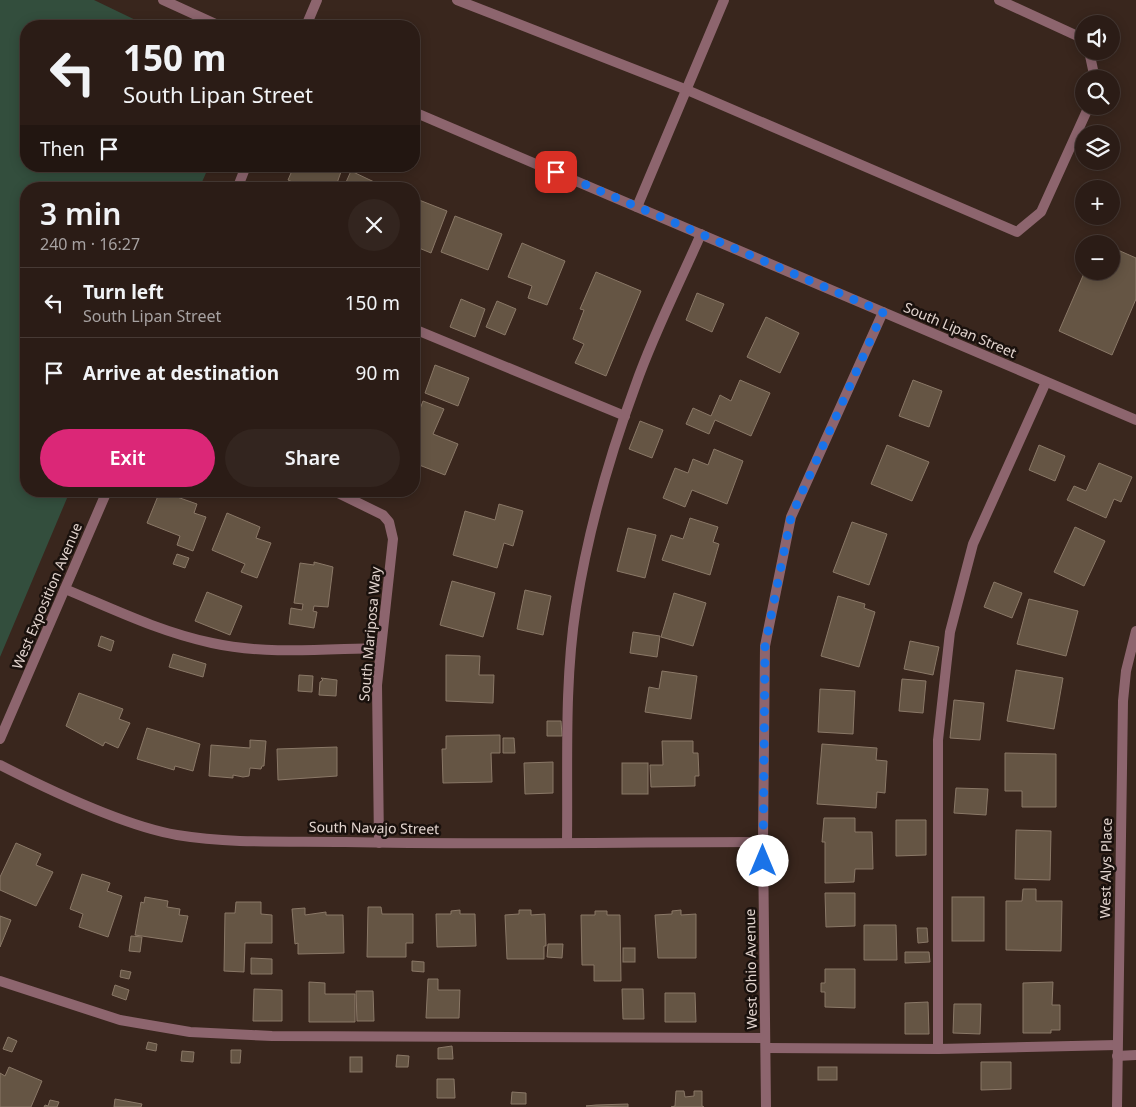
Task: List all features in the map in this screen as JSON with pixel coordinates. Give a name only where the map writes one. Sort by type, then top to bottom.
[{"type":"street","points":[[163,0],[207,20]]},
{"type":"street","points":[[309,20],[317,0]]},
{"type":"street","points":[[457,0],[687,90],[1016,232],[1041,212],[1085,115]]},
{"type":"street","points":[[637,207],[724,0]]},
{"type":"street","points":[[999,0],[1075,35]]},
{"type":"street","name":"South Lipan Street","points":[[420,115],[1136,420]]},
{"type":"street","points":[[567,842],[568,686],[576,609],[591,525],[636,382],[701,234]]},
{"type":"street","name":"West Ohio Avenue","points":[[766,1107],[763,842],[765,646],[791,517],[883,312]]},
{"type":"street","points":[[420,331],[625,416]]},
{"type":"street","points":[[938,1049],[938,740],[950,632],[973,544],[1046,382]]},
{"type":"street","name":"West Exposition Avenue","points":[[0,738],[104,497]]},
{"type":"street","name":"South Mariposa Way","points":[[346,497],[383,515],[390,522],[393,538],[377,685],[379,843]]},
{"type":"street","points":[[65,588],[142,622],[176,634],[214,644],[268,650],[380,648]]},
{"type":"street","name":"West Alys Place","points":[[1117,1107],[1123,701],[1126,671],[1136,631]]},
{"type":"street","name":"South Navajo Street","points":[[0,765],[105,812],[176,835],[211,839],[379,843],[763,842]]},
{"type":"street","points":[[0,981],[120,1020],[190,1032],[272,1036],[765,1043],[938,1049],[1117,1050],[1136,1055]]},
{"type":"green space","points":[[0,0],[94,0],[136,20],[20,20],[20,172],[206,172],[202,182],[20,182],[20,497],[67,497],[0,657]]},
{"type":"building","points":[[291,172],[341,172],[337,182],[293,182],[288,180]]},
{"type":"building","points":[[351,172],[353,172],[374,182],[346,182]]},
{"type":"building","points":[[420,200],[447,211],[431,253],[420,248]]},
{"type":"building","points":[[455,216],[502,234],[488,270],[441,252]]},
{"type":"building","points":[[522,243],[565,261],[547,305],[528,298],[532,286],[508,277]]},
{"type":"building","points":[[1120,251],[1136,258],[1136,299],[1112,355],[1059,331],[1081,280],[1120,280]]},
{"type":"building","points":[[596,272],[641,291],[606,376],[575,363],[584,344],[573,339],[584,310],[580,309]]},
{"type":"building","points":[[697,293],[724,304],[712,332],[686,320]]},
{"type":"building","points":[[461,299],[485,309],[475,337],[450,327]]},
{"type":"building","points":[[497,301],[516,309],[505,335],[486,327]]},
{"type":"building","points":[[766,317],[799,333],[780,373],[747,357]]},
{"type":"building","points":[[435,365],[469,378],[458,406],[425,393]]},
{"type":"building","points":[[740,380],[770,393],[751,436],[715,420],[709,434],[686,424],[693,408],[711,416],[720,395],[731,401]]},
{"type":"building","points":[[913,380],[942,391],[929,427],[899,416]]},
{"type":"building","points":[[423,401],[444,409],[433,434],[458,444],[445,475],[420,465],[420,409]]},
{"type":"building","points":[[640,421],[663,430],[652,458],[629,449]]},
{"type":"building","points":[[887,445],[929,462],[912,501],[871,484]]},
{"type":"building","points":[[1039,445],[1065,456],[1055,481],[1029,470]]},
{"type":"building","points":[[714,449],[743,461],[727,504],[692,490],[685,507],[663,498],[675,468],[688,473],[693,459],[708,465]]},
{"type":"building","points":[[1099,463],[1132,477],[1121,502],[1114,499],[1106,518],[1067,500],[1074,486],[1086,491]]},
{"type":"building","points":[[158,497],[177,497],[197,504],[194,513],[206,517],[193,551],[177,545],[180,536],[147,523]]},
{"type":"building","points":[[499,504],[523,511],[513,546],[504,543],[497,568],[453,555],[465,511],[495,520]]},
{"type":"building","points":[[227,513],[260,527],[256,538],[271,543],[257,578],[241,572],[245,564],[212,550]]},
{"type":"building","points":[[690,518],[718,527],[713,542],[719,544],[710,575],[662,560],[671,535],[683,539]]},
{"type":"building","points":[[852,522],[887,534],[869,585],[833,572]]},
{"type":"building","points":[[1075,527],[1105,541],[1084,586],[1054,572]]},
{"type":"building","points":[[628,528],[656,535],[645,578],[617,571]]},
{"type":"building","points":[[177,554],[189,558],[185,568],[173,564]]},
{"type":"building","points":[[314,562],[333,567],[328,607],[314,606],[313,611],[317,612],[314,628],[289,624],[291,608],[302,610],[303,604],[294,603],[300,563],[314,565]]},
{"type":"building","points":[[452,581],[495,593],[483,637],[440,625]]},
{"type":"building","points":[[994,582],[1022,593],[1012,618],[984,607]]},
{"type":"building","points":[[525,590],[551,596],[543,635],[517,629]]},
{"type":"building","points":[[207,592],[242,606],[230,635],[195,621]]},
{"type":"building","points":[[674,593],[706,603],[693,646],[661,637]]},
{"type":"building","points":[[838,596],[865,604],[864,608],[875,612],[859,667],[821,656]]},
{"type":"building","points":[[1029,599],[1078,611],[1066,656],[1017,644]]},
{"type":"building","points":[[633,632],[660,636],[657,657],[630,653]]},
{"type":"building","points":[[101,636],[114,641],[111,651],[98,646]]},
{"type":"building","points":[[910,641],[939,647],[933,675],[904,669]]},
{"type":"building","points":[[173,654],[206,664],[203,677],[169,667]]},
{"type":"building","points":[[446,655],[480,656],[479,675],[494,675],[493,703],[446,701]]},
{"type":"building","points":[[1016,670],[1063,678],[1054,729],[1007,721]]},
{"type":"building","points":[[662,671],[697,676],[691,719],[645,712],[649,687],[659,689]]},
{"type":"building","points":[[299,675],[313,676],[312,692],[298,691]]},
{"type":"building","points":[[321,678],[337,680],[336,696],[319,695],[320,682],[323,680]]},
{"type":"building","points":[[902,679],[926,681],[923,713],[899,711]]},
{"type":"building","points":[[820,689],[855,691],[853,734],[818,732]]},
{"type":"building","points":[[79,693],[123,709],[119,719],[130,723],[118,748],[105,742],[103,746],[66,726]]},
{"type":"building","points":[[954,700],[984,703],[980,740],[950,738]]},
{"type":"building","points":[[547,721],[561,721],[562,736],[547,736]]},
{"type":"building","points":[[147,728],[200,744],[193,771],[175,766],[174,770],[137,759]]},
{"type":"building","points":[[500,735],[500,753],[491,753],[492,782],[443,783],[442,749],[446,749],[446,736]]},
{"type":"building","points":[[503,738],[514,738],[515,753],[503,753]]},
{"type":"building","points":[[250,740],[266,741],[264,766],[261,769],[250,768],[249,776],[243,777],[233,775],[233,778],[209,776],[211,745],[250,748]]},
{"type":"building","points":[[662,741],[693,741],[693,753],[698,753],[699,776],[695,776],[695,786],[651,787],[650,765],[663,765]]},
{"type":"building","points":[[822,744],[877,748],[876,760],[887,761],[885,793],[877,792],[876,808],[817,804]]},
{"type":"building","points":[[337,747],[337,776],[278,780],[277,749]]},
{"type":"building","points":[[1005,753],[1056,754],[1056,807],[1022,807],[1022,791],[1005,791]]},
{"type":"building","points":[[553,762],[553,793],[525,794],[524,763]]},
{"type":"building","points":[[622,763],[648,763],[648,794],[622,794]]},
{"type":"building","points":[[956,788],[988,789],[986,815],[954,813]]},
{"type":"building","points":[[824,818],[855,818],[855,832],[872,832],[873,869],[855,869],[854,882],[825,883],[825,842],[822,842]]},
{"type":"building","points":[[896,820],[926,820],[926,855],[896,856]]},
{"type":"building","points":[[1016,830],[1051,831],[1050,880],[1015,879]]},
{"type":"building","points":[[16,843],[41,854],[36,865],[53,872],[36,906],[0,890],[0,877]]},
{"type":"building","points":[[82,874],[110,883],[107,891],[122,896],[108,937],[79,927],[83,914],[70,909]]},
{"type":"building","points":[[1023,889],[1036,889],[1036,901],[1062,901],[1061,951],[1006,950],[1006,901],[1022,901]]},
{"type":"building","points":[[825,893],[855,893],[855,926],[826,927]]},
{"type":"building","points":[[145,897],[168,901],[167,907],[180,909],[179,915],[188,916],[182,942],[135,935],[141,902],[144,903]]},
{"type":"building","points":[[952,897],[984,897],[984,941],[952,941]]},
{"type":"building","points":[[236,902],[261,902],[261,914],[272,915],[272,943],[245,943],[244,972],[224,971],[225,913],[235,913]]},
{"type":"building","points":[[368,907],[381,907],[382,914],[413,914],[413,943],[406,943],[406,957],[367,957]]},
{"type":"building","points":[[305,908],[305,915],[326,912],[326,915],[343,915],[344,953],[298,954],[298,943],[295,944],[292,909]]},
{"type":"building","points":[[460,910],[460,914],[475,914],[476,946],[437,947],[436,914],[451,914],[451,911]]},
{"type":"building","points":[[519,910],[531,910],[531,915],[545,914],[546,946],[544,946],[544,959],[507,959],[505,915],[519,914]]},
{"type":"building","points":[[681,910],[681,915],[696,914],[696,958],[658,958],[655,915],[672,914],[672,911]]},
{"type":"building","points":[[595,911],[607,911],[607,915],[620,915],[621,981],[594,981],[594,965],[582,965],[581,915],[595,915]]},
{"type":"building","points":[[0,916],[11,920],[0,947]]},
{"type":"building","points":[[864,925],[896,925],[897,960],[864,960]]},
{"type":"building","points":[[917,928],[927,928],[928,942],[918,943]]},
{"type":"building","points":[[131,936],[142,937],[140,952],[129,951]]},
{"type":"building","points":[[548,944],[563,944],[562,958],[547,957]]},
{"type":"building","points":[[623,948],[635,948],[635,962],[623,962]]},
{"type":"building","points":[[905,952],[929,952],[930,962],[905,963]]},
{"type":"building","points":[[251,958],[272,959],[272,974],[251,974]]},
{"type":"building","points":[[412,961],[424,962],[424,972],[412,971]]},
{"type":"building","points":[[825,969],[855,969],[855,1008],[825,1007],[825,992],[821,992],[821,983],[825,983]]},
{"type":"building","points":[[121,970],[131,972],[129,979],[120,977]]},
{"type":"building","points":[[428,979],[438,979],[438,990],[460,990],[459,1018],[426,1018]]},
{"type":"building","points":[[309,982],[325,983],[325,994],[355,994],[355,1022],[309,1022]]},
{"type":"building","points":[[1053,982],[1052,1005],[1060,1005],[1060,1030],[1051,1030],[1051,1033],[1023,1033],[1023,983]]},
{"type":"building","points":[[115,985],[129,990],[126,1000],[112,995]]},
{"type":"building","points":[[254,989],[282,990],[282,1021],[253,1021]]},
{"type":"building","points":[[622,989],[643,989],[644,1019],[623,1019]]},
{"type":"building","points":[[356,991],[373,991],[374,1021],[357,1021]]},
{"type":"building","points":[[665,993],[695,993],[696,1022],[665,1022]]},
{"type":"building","points":[[928,1002],[929,1034],[905,1034],[905,1003]]},
{"type":"building","points":[[954,1004],[981,1004],[980,1034],[953,1033]]},
{"type":"building","points":[[8,1037],[17,1041],[12,1052],[3,1049]]},
{"type":"building","points":[[148,1042],[157,1044],[156,1051],[146,1049]]},
{"type":"building","points":[[452,1046],[453,1059],[438,1059],[438,1048]]},
{"type":"building","points":[[231,1050],[241,1050],[240,1063],[231,1063]]},
{"type":"building","points":[[182,1051],[194,1052],[193,1062],[181,1061]]},
{"type":"building","points":[[397,1055],[409,1056],[408,1067],[396,1067]]},
{"type":"building","points":[[350,1057],[362,1057],[362,1072],[350,1072]]},
{"type":"building","points":[[981,1062],[1011,1062],[1011,1089],[981,1090]]},
{"type":"building","points":[[9,1067],[42,1081],[31,1107],[0,1107],[0,1073],[5,1076]]},
{"type":"building","points":[[818,1067],[837,1067],[837,1080],[818,1080]]},
{"type":"building","points":[[437,1079],[454,1079],[455,1098],[437,1098]]},
{"type":"building","points":[[676,1091],[684,1091],[685,1097],[694,1096],[694,1091],[702,1091],[702,1106],[704,1107],[671,1107],[675,1106]]},
{"type":"building","points":[[512,1092],[526,1093],[526,1104],[511,1104]]},
{"type":"building","points":[[115,1099],[142,1104],[141,1107],[114,1107]]},
{"type":"building","points":[[50,1100],[59,1102],[57,1107],[44,1107],[45,1105],[48,1106]]},
{"type":"building","points":[[628,1104],[628,1107],[586,1106],[596,1105]]},
{"type":"route","points":[[556,172],[883,312],[791,517],[765,646],[763,861]]}]
